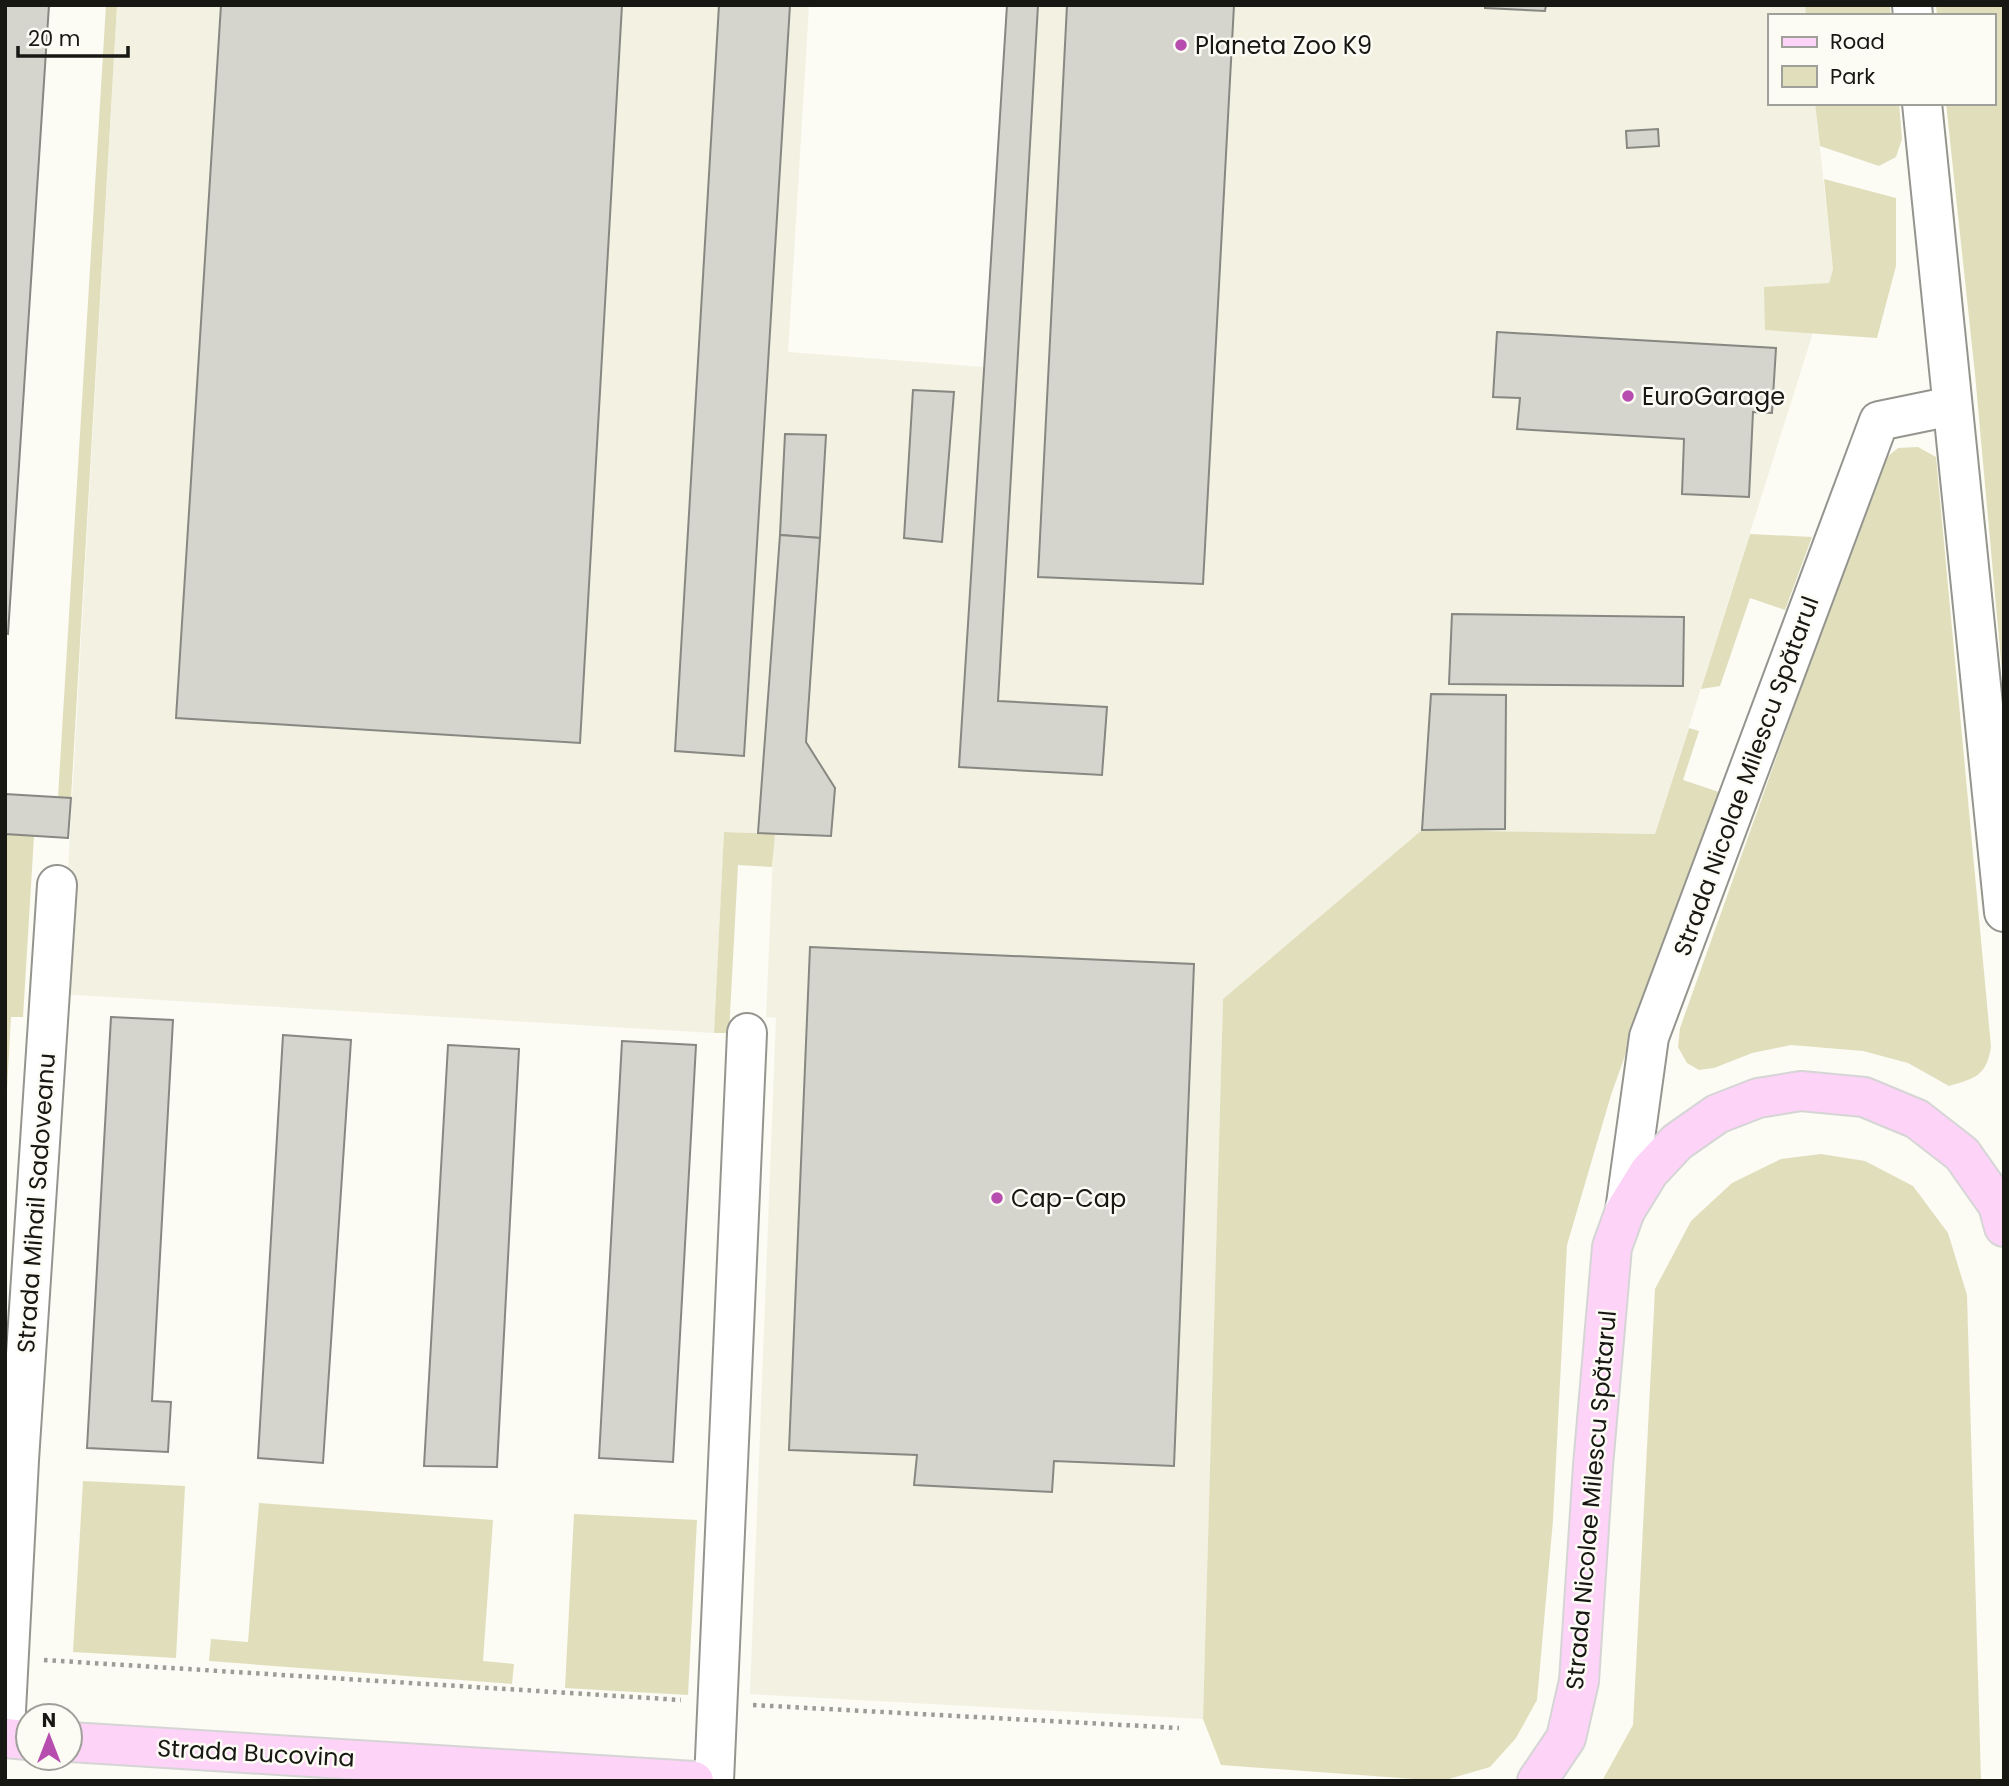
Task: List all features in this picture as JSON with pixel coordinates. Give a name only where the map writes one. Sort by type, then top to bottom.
[{"type":"main road","name":"Strada Nicolae Milescu Spătarul","points":[[1537,1781],[1566,1738],[1579,1681],[1593,1466],[1612,1247],[1625,1211],[1649,1172],[1677,1142],[1717,1114],[1758,1098],[1801,1091],[1864,1097],[1917,1119],[1962,1154],[1998,1205],[2004,1227]]},
{"type":"main road","name":"Strada Bucovina","points":[[84,1743],[694,1781]]},
{"type":"street","points":[[1922,105],[2004,912]]},
{"type":"street","name":"Strada Nicolae Milescu Spătarul","points":[[1625,1211],[1649,1037],[1879,421],[1952,406]]},
{"type":"street","name":"Strada Mihail Sadoveanu","points":[[5,1730],[19,1460],[57,885]]},
{"type":"street","points":[[714,1781],[747,1032]]},
{"type":"path","points":[[10,1658],[718,1703],[1179,1728]]},
{"type":"shaded area","points":[[117,5],[809,5],[788,352],[984,367],[1007,5],[1805,5],[1806,14],[1768,14],[1768,105],[1815,105],[1833,269],[1655,834],[1422,830],[1223,999],[1203,1719],[750,1694],[776,1018],[766,1017],[774,834],[724,832],[714,1033],[61,994]]},
{"type":"green space","points":[[106,5],[117,5],[71,798],[58,797]]},
{"type":"green space","points":[[1805,5],[1890,5],[1891,14],[1806,14]]},
{"type":"green space","points":[[1936,5],[2004,5],[2004,694],[1975,374],[1946,105],[1995,105],[1995,14],[1937,14]]},
{"type":"green space","points":[[1815,105],[1899,105],[1902,139],[1896,157],[1879,166],[1820,146]]},
{"type":"green space","points":[[1824,179],[1896,198],[1896,266],[1877,338],[1765,330],[1764,287],[1829,283],[1833,269]]},
{"type":"green space","points":[[1918,447],[1936,457],[1991,1047],[1989,1057],[1983,1070],[1973,1078],[1949,1086],[1908,1063],[1863,1051],[1791,1045],[1752,1053],[1714,1068],[1699,1070],[1687,1063],[1678,1047],[1680,1028],[1882,461],[1898,448]]},
{"type":"green space","points":[[1750,534],[1812,537],[1785,610],[1750,598],[1720,686],[1701,689]]},
{"type":"green space","points":[[1689,728],[1699,731],[1683,780],[1719,792],[1611,1095],[1567,1245],[1553,1520],[1537,1700],[1516,1738],[1490,1767],[1442,1781],[1221,1765],[1203,1719],[1223,999],[1422,830],[1655,834]]},
{"type":"green space","points":[[724,832],[775,834],[772,867],[738,865],[729,1033],[714,1033]]},
{"type":"green space","points":[[5,834],[34,836],[23,1017],[11,1017],[5,1126]]},
{"type":"green space","points":[[1821,1154],[1865,1161],[1913,1186],[1948,1233],[1967,1295],[1981,1781],[1602,1781],[1633,1725],[1655,1289],[1691,1221],[1732,1183],[1781,1159]]},
{"type":"green space","points":[[83,1481],[185,1486],[176,1658],[73,1652]]},
{"type":"green space","points":[[259,1503],[493,1520],[483,1661],[514,1664],[512,1684],[209,1661],[211,1639],[248,1642]]},
{"type":"green space","points":[[574,1514],[697,1520],[688,1695],[565,1688]]},
{"type":"building","points":[[5,5],[49,5],[8,634],[5,633]]},
{"type":"building","points":[[221,5],[622,5],[580,743],[176,718]]},
{"type":"building","points":[[719,5],[790,5],[744,756],[675,751]]},
{"type":"building","points":[[1007,5],[1038,5],[998,701],[1107,707],[1102,775],[959,767]]},
{"type":"building","points":[[1067,5],[1234,5],[1203,584],[1038,577]]},
{"type":"building","points":[[1485,5],[1546,5],[1545,11],[1485,8]]},
{"type":"building","points":[[1658,129],[1659,146],[1627,148],[1626,131]]},
{"type":"building","points":[[1497,332],[1776,348],[1772,413],[1753,412],[1749,497],[1682,494],[1684,439],[1517,429],[1520,398],[1493,397]]},
{"type":"building","points":[[913,390],[954,392],[942,542],[904,538]]},
{"type":"building","points":[[785,434],[826,435],[820,538],[780,535]]},
{"type":"building","points":[[780,535],[820,538],[806,742],[835,788],[831,836],[758,833]]},
{"type":"building","points":[[1452,614],[1684,617],[1683,686],[1449,684]]},
{"type":"building","points":[[1431,694],[1506,695],[1505,829],[1422,830]]},
{"type":"building","points":[[5,794],[71,798],[68,838],[5,834]]},
{"type":"building","points":[[810,947],[1194,964],[1174,1466],[1054,1461],[1052,1492],[914,1485],[917,1455],[789,1450]]},
{"type":"building","points":[[111,1017],[173,1020],[152,1401],[171,1402],[168,1452],[87,1448]]},
{"type":"building","points":[[283,1035],[351,1040],[323,1463],[258,1458]]},
{"type":"building","points":[[622,1041],[696,1045],[673,1462],[599,1458]]},
{"type":"building","points":[[448,1045],[519,1049],[497,1467],[424,1466]]},
{"type":"place","name":"Planeta Zoo K9","points":[[1181,45]]},
{"type":"place","name":"EuroGarage","points":[[1628,396]]},
{"type":"place","name":"Cap-Cap","points":[[997,1198]]}]
